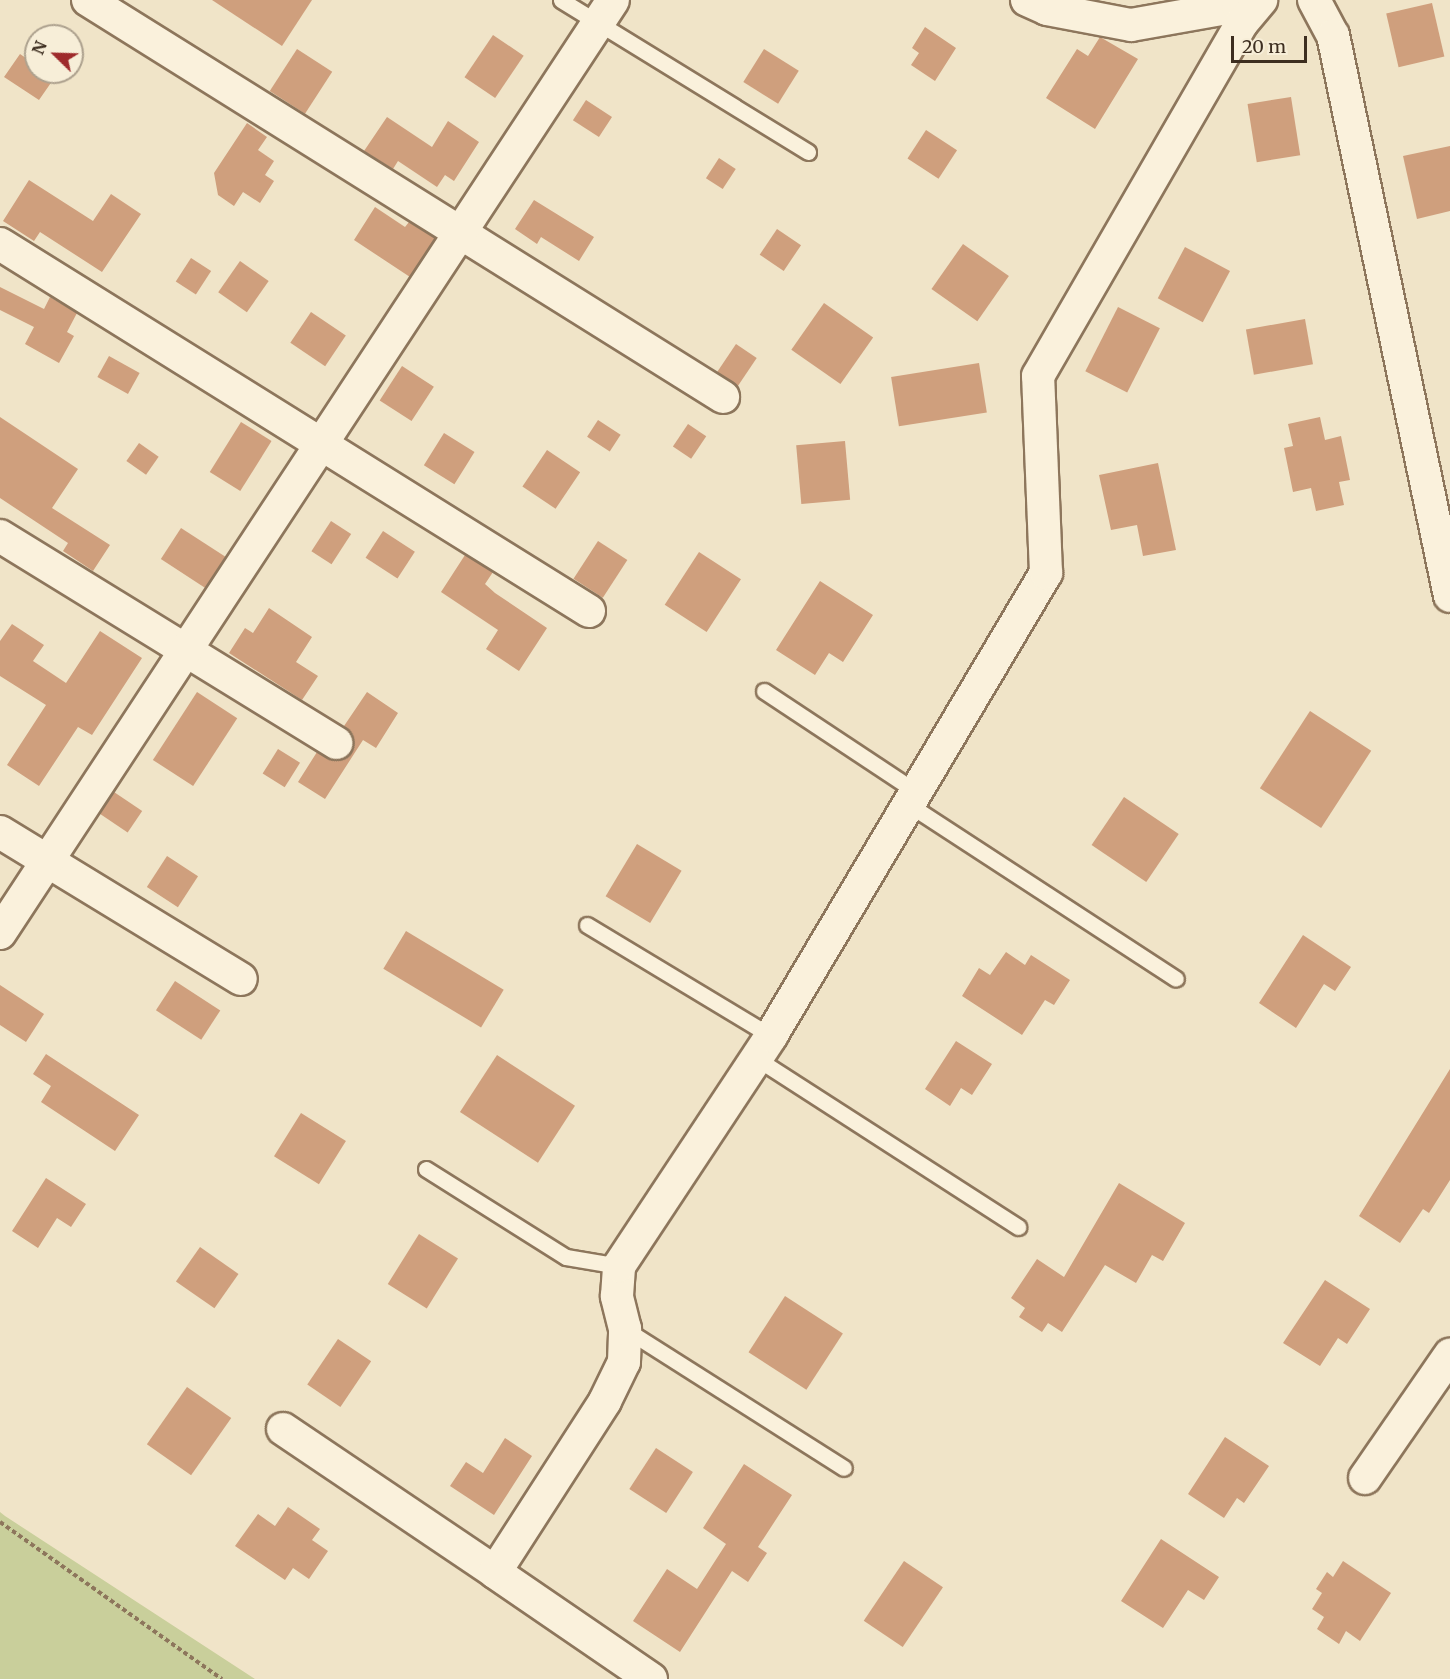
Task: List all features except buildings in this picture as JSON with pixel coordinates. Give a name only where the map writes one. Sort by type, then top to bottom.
[{"type":"street","points":[[88,0],[723,397]]},
{"type":"street","points":[[1027,0],[1047,9],[1131,25],[1238,6],[1246,0]]},
{"type":"street","points":[[495,1572],[605,1401],[624,1362],[625,1329],[617,1296],[619,1266],[763,1047],[915,799],[1046,573],[1038,376],[1242,22],[1261,0]]},
{"type":"street","points":[[1314,0],[1333,35],[1450,596]]},
{"type":"street","points":[[0,933],[606,11]]},
{"type":"street","points":[[0,244],[324,443],[589,611]]},
{"type":"street","points":[[0,537],[337,743]]},
{"type":"street","points":[[0,832],[240,979]]},
{"type":"street","points":[[1365,1478],[1450,1355]]},
{"type":"street","points":[[283,1429],[651,1679]]},
{"type":"lane","points":[[561,0],[606,11],[808,153]]},
{"type":"lane","points":[[764,691],[915,799],[1176,979]]},
{"type":"lane","points":[[587,925],[1018,1227]]},
{"type":"lane","points":[[426,1169],[566,1257],[619,1266]]},
{"type":"lane","points":[[625,1329],[844,1468]]},
{"type":"path","points":[[0,1522],[222,1679]]},
{"type":"green space","points":[[0,1512],[5,1516],[255,1679],[0,1679]]}]
